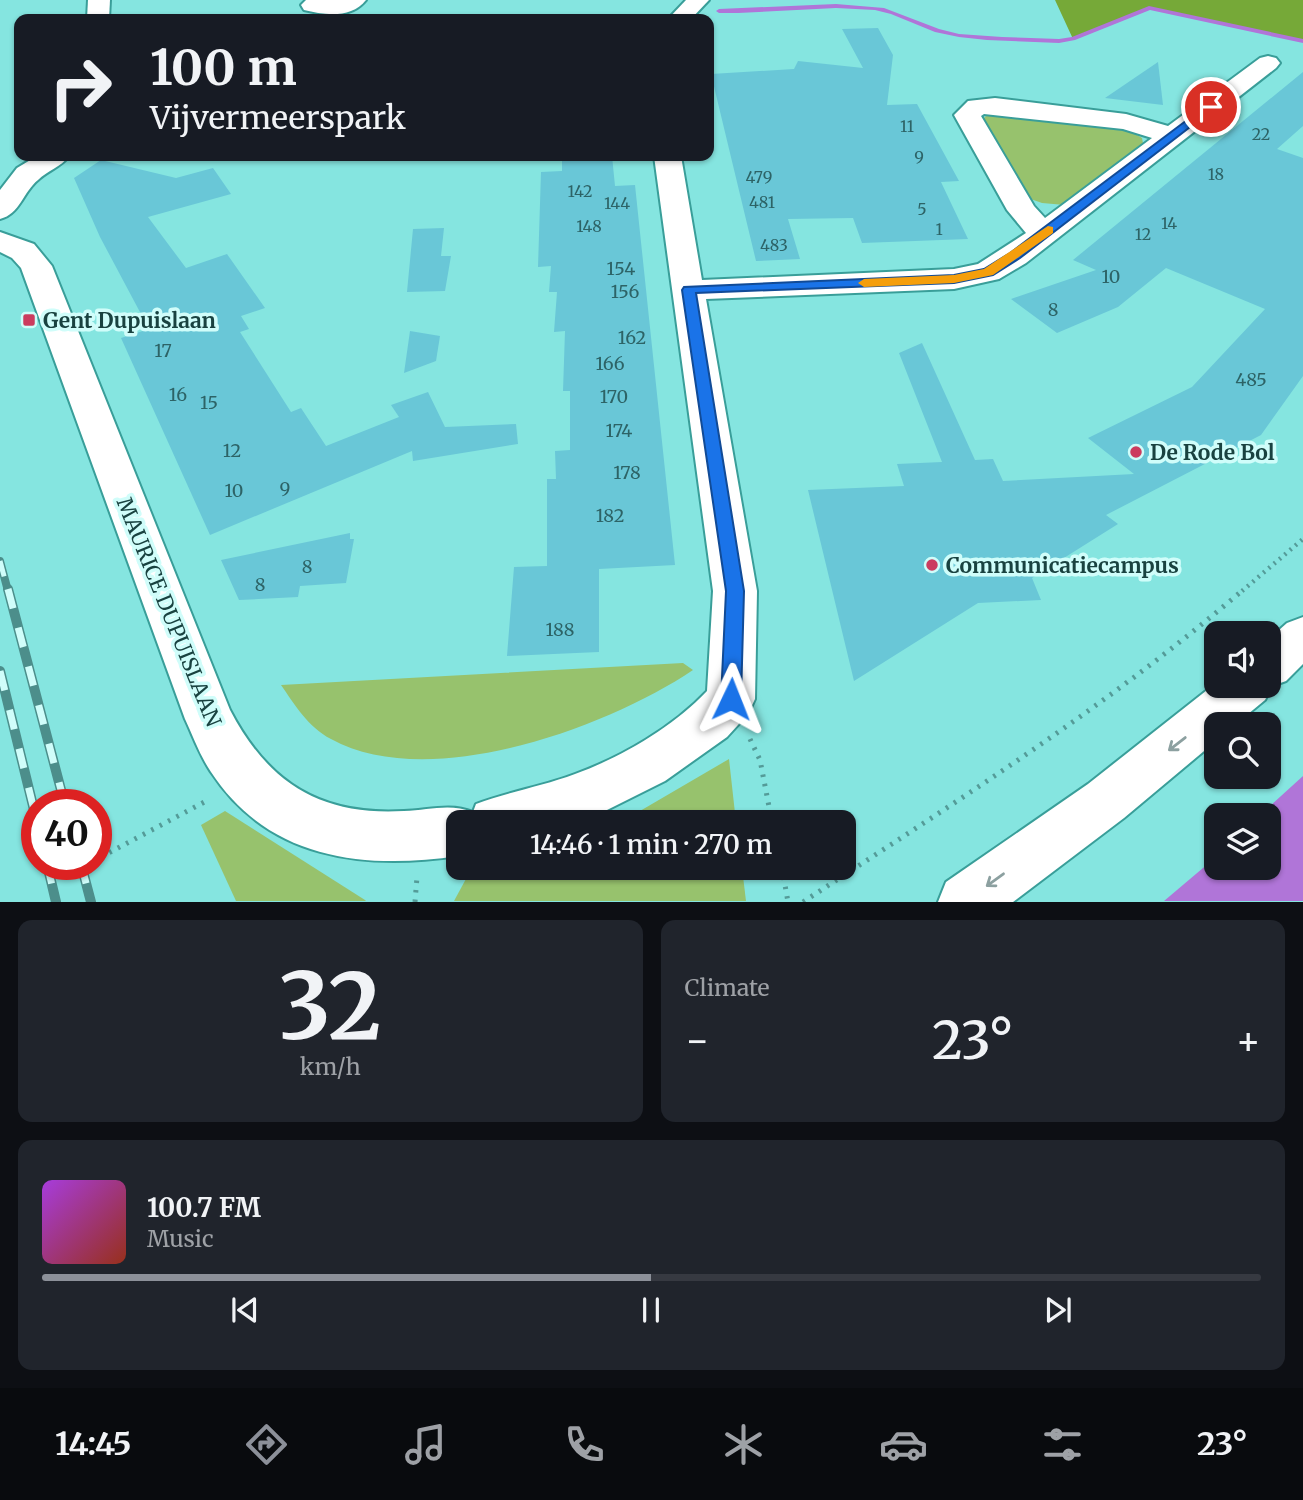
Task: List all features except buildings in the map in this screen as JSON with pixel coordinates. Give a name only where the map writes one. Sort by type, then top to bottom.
[{"type":"main road","points":[[309,7],[340,8],[355,0]]},
{"type":"main road","points":[[684,14],[698,0]]},
{"type":"main road","points":[[689,290],[954,279],[988,272],[1043,234],[1268,63]]},
{"type":"main road","points":[[1043,234],[1022,210],[967,115],[977,106],[1113,120],[1173,136]]},
{"type":"main road","points":[[0,210],[27,174],[47,161]]},
{"type":"main road","points":[[536,810],[583,796],[647,765],[710,723],[731,699],[735,591],[668,161]]},
{"type":"main road","name":"MAURICE DUPUISLAAN","points":[[0,241],[23,251],[36,266],[209,719],[228,756],[256,789],[288,814],[326,831],[370,839],[419,838],[446,833]]},
{"type":"main road","points":[[1281,656],[1303,636]]},
{"type":"main road","points":[[966,901],[1106,801],[1233,698]]},
{"type":"path","points":[[803,901],[1022,759],[1187,638],[1303,539]]},
{"type":"path","points":[[731,699],[760,760],[770,810]]},
{"type":"path","points":[[112,851],[248,779]]},
{"type":"path","points":[[784,880],[788,901]]},
{"type":"green space","points":[[1055,0],[1303,0],[1303,42],[1148,8],[1073,39]]},
{"type":"green space","points":[[988,114],[1125,128],[1142,138],[1144,149],[1065,205],[1042,203],[1025,197],[982,120]]},
{"type":"green space","points":[[683,663],[693,670],[657,692],[567,732],[516,747],[466,756],[417,759],[371,754],[331,739],[309,722],[281,685]]},
{"type":"green space","points":[[729,759],[735,810],[642,810]]},
{"type":"green space","points":[[225,811],[366,901],[236,901],[201,825]]},
{"type":"green space","points":[[465,880],[743,880],[746,901],[454,901]]},
{"type":"shaded area","points":[[1303,776],[1303,901],[1164,901],[1204,867],[1204,880],[1281,880],[1281,803],[1273,803]]},
{"type":"waterway","points":[[719,11],[855,6],[884,10],[959,36],[1059,41],[1073,39],[1149,8],[1303,41]]},
{"type":"railway","points":[[0,561],[8,591]]},
{"type":"railway","points":[[8,589],[61,789]]},
{"type":"railway","points":[[0,671],[29,789]]},
{"type":"railway","points":[[51,880],[56,902]]},
{"type":"railway","points":[[85,880],[91,902]]},
{"type":"slow traffic","points":[[864,283],[954,279],[988,272],[1015,256],[1048,230]]},
{"type":"place","name":"Gent Dupuislaan","points":[[29,320]]},
{"type":"place","name":"De Rode Bol","points":[[1136,452]]},
{"type":"place","name":"Communicatiecampus","points":[[932,565]]},
{"type":"route","points":[[731,699],[735,591],[689,290],[954,279],[988,272],[1015,256],[1211,107]]}]
